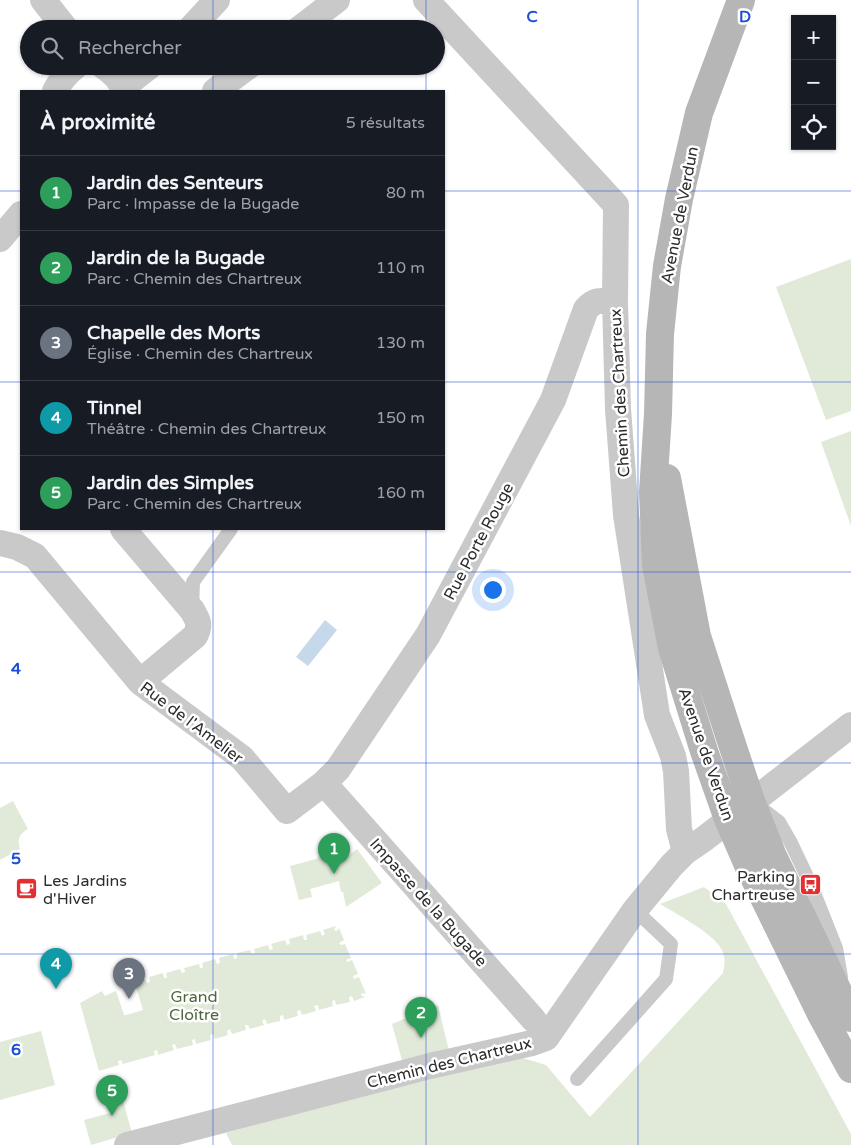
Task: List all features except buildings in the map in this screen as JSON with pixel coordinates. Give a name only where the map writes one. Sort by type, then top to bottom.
[{"type":"main road","name":"Avenue de Verdun","points":[[746,0],[736,12],[700,112],[679,199],[667,266],[660,334],[658,414],[653,492],[656,565],[672,648],[704,751],[728,819],[748,865],[820,1014],[851,1069]]},
{"type":"main road","name":"Avenue de Verdun","points":[[658,414],[669,491],[697,636],[752,801],[772,854],[848,1010]]},
{"type":"street","points":[[43,0],[59,20]]},
{"type":"street","points":[[198,20],[217,0]]},
{"type":"street","points":[[311,20],[337,0]]},
{"type":"street","name":"Chemin des Chartreux","points":[[426,0],[445,20]]},
{"type":"street","name":"Chemin des Chartreux","points":[[445,20],[616,205],[615,302],[618,409],[626,515],[657,715],[674,756],[679,828],[685,852]]},
{"type":"street","points":[[55,90],[66,75]]},
{"type":"street","points":[[114,75],[124,89],[140,75]]},
{"type":"street","points":[[216,90],[237,75]]},
{"type":"street","points":[[0,238],[20,215]]},
{"type":"street","name":"Rue Porte Rouge","points":[[324,783],[338,768],[428,635],[553,400],[586,309],[592,302],[615,302]]},
{"type":"street","points":[[124,530],[192,610],[198,620],[199,628],[195,636],[140,682]]},
{"type":"street","name":"Rue de l'Amelier","points":[[0,543],[17,547],[35,556],[140,682],[242,758],[287,811],[324,783]]},
{"type":"street","name":"Chemin des Chartreux","points":[[127,1145],[430,1066],[532,1044],[546,1038],[636,910],[672,865],[685,852],[851,725]]},
{"type":"street","name":"Impasse de la Bugade","points":[[324,783],[534,1020]]},
{"type":"lane","points":[[192,610],[193,582],[229,530]]},
{"type":"lane","points":[[577,1079],[666,979],[671,944],[636,910]]},
{"type":"green space","points":[[851,259],[851,411],[826,420],[776,287]]},
{"type":"green space","points":[[851,431],[851,526],[821,442]]},
{"type":"green space","points":[[13,801],[28,829],[20,838],[20,849],[0,860],[0,808]]},
{"type":"green space","points":[[331,846],[343,860],[357,849],[382,883],[346,907],[339,881],[310,889],[312,897],[299,900],[290,866],[316,859]]},
{"type":"green space","points":[[704,887],[726,904],[851,1134],[851,1145],[232,1145],[226,1133],[503,1052],[546,1065],[590,1117],[723,973],[724,956],[716,942],[693,924],[660,904]]},
{"type":"green space","name":"Grand Cloître","points":[[336,926],[334,930],[337,931],[339,928],[344,940],[339,943],[341,945],[345,944],[351,958],[346,960],[348,962],[352,960],[358,974],[353,976],[354,979],[359,977],[366,994],[362,993],[361,995],[365,997],[354,1001],[352,996],[349,997],[350,1002],[336,1005],[335,1000],[332,1001],[333,1006],[319,1010],[318,1005],[314,1006],[316,1011],[302,1015],[300,1010],[297,1011],[298,1016],[284,1020],[283,1015],[280,1016],[280,1021],[267,1024],[265,1019],[262,1021],[264,1025],[250,1029],[248,1025],[245,1025],[246,1030],[232,1034],[230,1029],[227,1031],[228,1035],[215,1039],[213,1034],[210,1035],[211,1040],[196,1044],[195,1039],[192,1040],[193,1045],[177,1049],[175,1044],[172,1045],[174,1050],[158,1055],[157,1050],[154,1051],[155,1055],[123,1064],[121,1060],[118,1061],[119,1065],[99,1071],[80,1003],[102,991],[105,996],[116,991],[124,1015],[143,1010],[134,981],[145,979],[147,983],[150,982],[149,977],[163,973],[164,978],[167,978],[166,973],[180,969],[182,973],[185,972],[184,968],[199,964],[200,968],[203,968],[202,963],[215,959],[217,964],[220,963],[219,958],[233,954],[234,959],[237,958],[237,953],[250,950],[252,954],[255,953],[254,949],[268,945],[270,950],[273,949],[271,944],[285,940],[287,945],[290,944],[289,939],[303,935],[304,940],[307,940],[306,935],[320,931],[322,936],[325,934],[323,930]]},
{"type":"green space","points":[[438,1005],[449,1051],[403,1064],[392,1024]]},
{"type":"green space","points":[[41,1031],[55,1085],[0,1100],[0,1042]]},
{"type":"green space","points":[[120,1090],[132,1133],[91,1145],[84,1120],[110,1113],[105,1095]]},
{"type":"water","points":[[325,620],[337,630],[308,666],[296,657]]},
{"type":"place","name":"Jardin des Senteurs","points":[[334,874]]},
{"type":"place","name":"Parking Chartreuse","points":[[811,885]]},
{"type":"place","name":"Les Jardins d'Hiver","points":[[27,889]]},
{"type":"place","name":"Tinnel","points":[[56,989]]},
{"type":"place","name":"Chapelle des Morts","points":[[129,999]]},
{"type":"place","name":"Jardin de la Bugade","points":[[421,1038]]},
{"type":"place","name":"Jardin des Simples","points":[[112,1116]]}]
